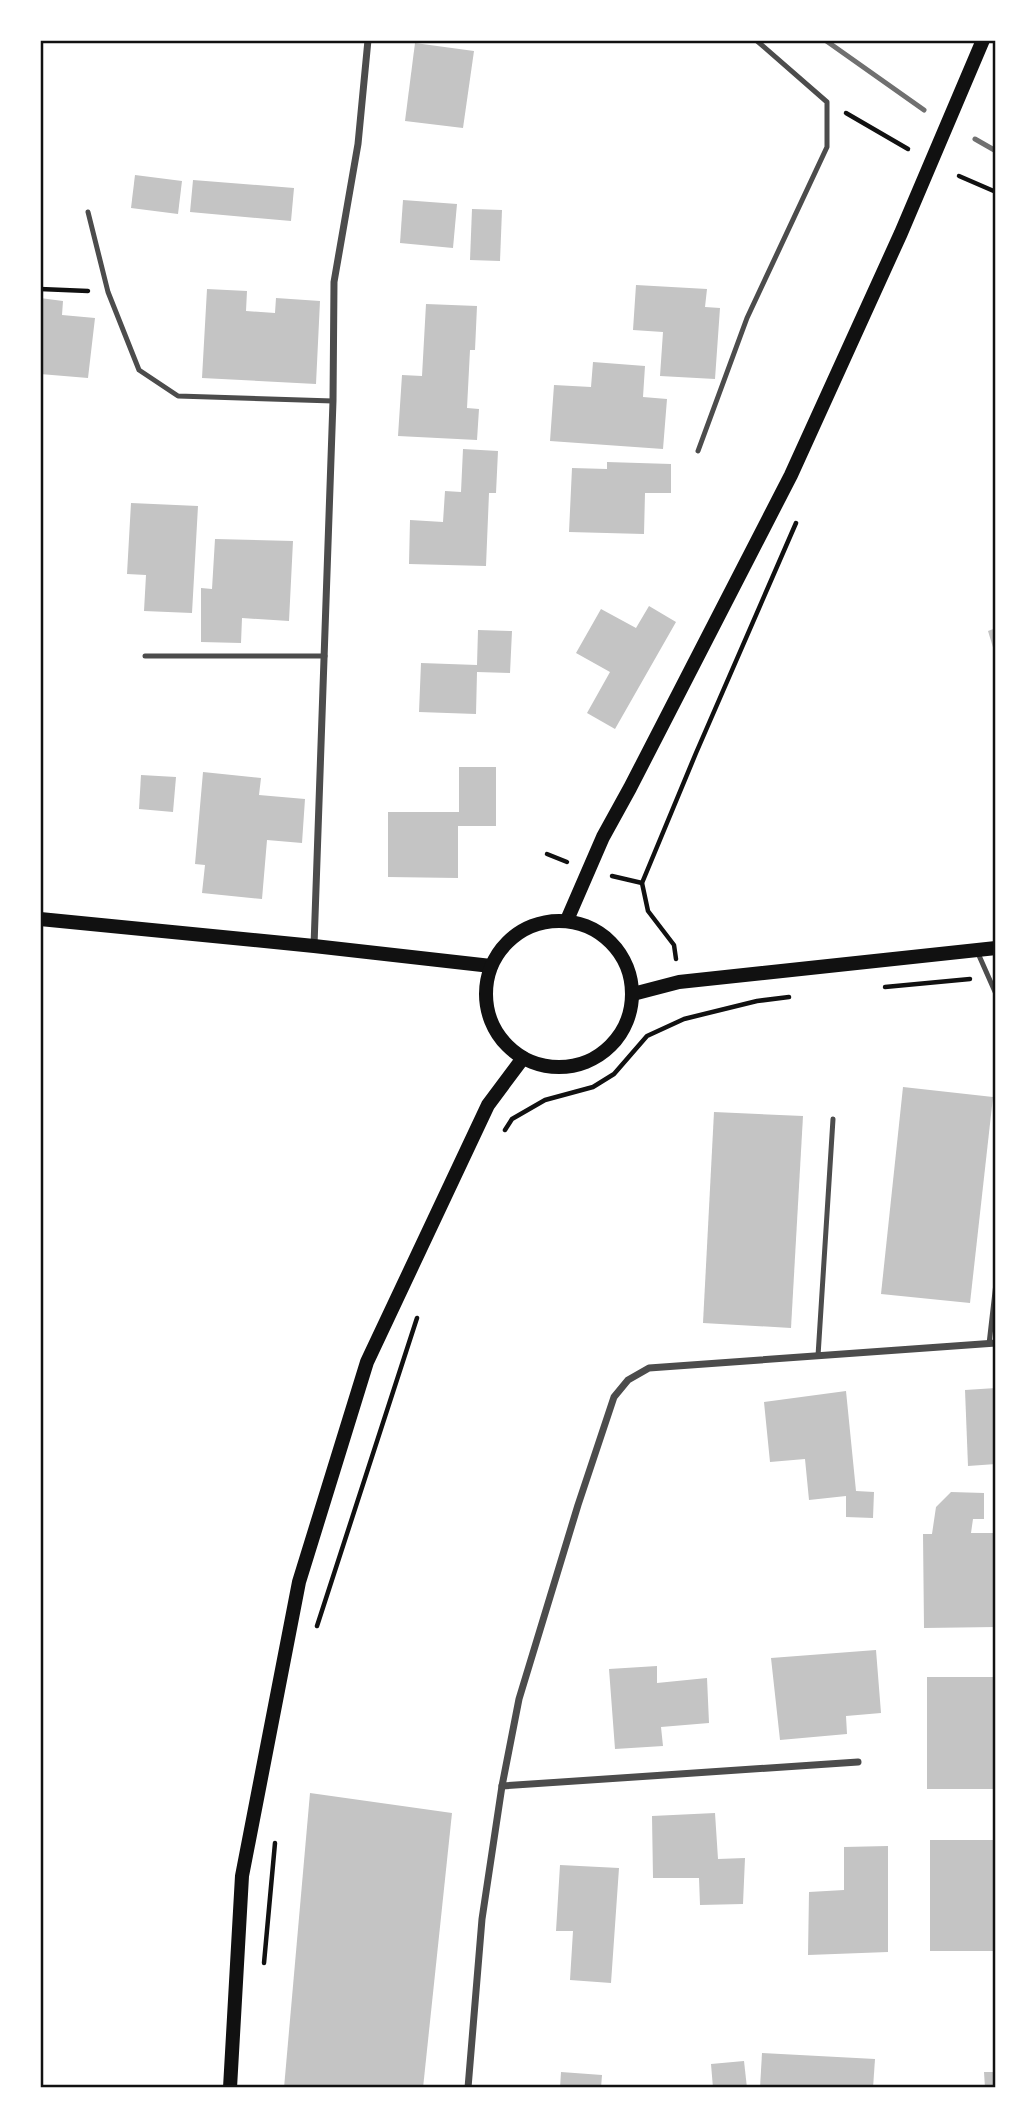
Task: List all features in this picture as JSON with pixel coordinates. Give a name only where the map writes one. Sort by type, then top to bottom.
[{"type":"main road","points":[[567,920],[603,837],[631,788],[791,475],[901,233],[983,40]]},
{"type":"main road","points":[[40,919],[491,966]]},
{"type":"main road","points":[[567,920],[581,923],[604,935],[624,958],[633,994],[630,1015],[618,1038],[604,1052],[582,1064],[548,1067],[523,1058],[501,1039],[487,1010],[485,991],[491,966],[502,946],[522,929],[542,922],[567,920]]},
{"type":"main road","points":[[633,994],[679,982],[996,948]]},
{"type":"main road","points":[[230,2088],[242,1876],[299,1583],[367,1362],[488,1105],[523,1058]]},
{"type":"street","points":[[314,946],[333,401],[334,282],[358,144],[368,40]]},
{"type":"street","points":[[468,2088],[482,1919],[502,1786],[519,1699],[614,1397],[628,1380],[649,1368],[992,1344]]},
{"type":"street","points":[[502,1786],[858,1762]]},
{"type":"lane","points":[[698,452],[747,318],[827,147],[827,102],[756,40]]},
{"type":"lane","points":[[88,212],[108,292],[139,370],[178,396],[333,401]]},
{"type":"lane","points":[[145,656],[325,656]]},
{"type":"lane","points":[[978,951],[996,994]]},
{"type":"lane","points":[[818,1356],[832,1119]]},
{"type":"lane","points":[[992,1344],[996,1283]]},
{"type":"path","points":[[827,102],[908,149]]},
{"type":"path","points":[[960,176],[996,192]]},
{"type":"path","points":[[40,289],[108,292]]},
{"type":"path","points":[[684,1019],[674,945],[648,911],[642,883],[799,518]]},
{"type":"path","points":[[875,988],[989,977]]},
{"type":"path","points":[[498,1140],[512,1119],[545,1100],[593,1087],[614,1074],[647,1036],[684,1019],[757,1001],[796,996]]},
{"type":"path","points":[[314,1637],[418,1317]]},
{"type":"path","points":[[263,1970],[276,1837]]},
{"type":"building","points":[[415,43],[474,51],[463,128],[405,121]]},
{"type":"building","points":[[135,175],[182,181],[178,214],[131,208]]},
{"type":"building","points":[[193,180],[294,188],[291,221],[190,212]]},
{"type":"building","points":[[403,200],[457,204],[453,248],[400,243]]},
{"type":"building","points":[[472,209],[502,210],[500,261],[470,260]]},
{"type":"building","points":[[636,285],[707,289],[705,307],[720,308],[715,379],[660,376],[663,332],[633,330]]},
{"type":"building","points":[[207,289],[247,291],[246,311],[275,313],[276,298],[320,301],[316,384],[202,378]]},
{"type":"building","points":[[40,298],[63,301],[62,315],[95,318],[88,378],[40,374]]},
{"type":"building","points":[[426,304],[477,306],[475,350],[470,350],[467,408],[479,409],[477,440],[398,436],[402,375],[422,376]]},
{"type":"building","points":[[593,362],[645,366],[643,397],[667,399],[663,449],[550,441],[554,385],[591,387]]},
{"type":"building","points":[[463,449],[498,451],[496,493],[489,493],[486,566],[409,564],[410,520],[443,522],[445,491],[461,492]]},
{"type":"building","points":[[607,462],[671,464],[671,493],[645,493],[644,534],[569,532],[572,468],[607,469]]},
{"type":"building","points":[[131,503],[198,506],[192,613],[144,611],[146,575],[127,574]]},
{"type":"building","points":[[215,539],[293,541],[289,621],[242,618],[241,643],[201,642],[201,588],[212,589]]},
{"type":"building","points":[[649,606],[676,622],[615,729],[587,713],[610,672],[576,653],[601,609],[636,628]]},
{"type":"building","points":[[996,628],[996,654],[995,654],[988,631]]},
{"type":"building","points":[[478,630],[512,631],[510,673],[477,672],[476,714],[419,712],[421,663],[477,665]]},
{"type":"building","points":[[459,767],[496,767],[496,826],[458,826],[458,878],[388,877],[388,812],[459,812]]},
{"type":"building","points":[[203,772],[261,778],[259,795],[305,799],[302,843],[267,840],[262,899],[202,893],[205,865],[195,864]]},
{"type":"building","points":[[141,775],[176,777],[173,812],[139,809]]},
{"type":"building","points":[[903,1087],[993,1097],[970,1303],[881,1294]]},
{"type":"building","points":[[714,1112],[803,1116],[791,1328],[703,1323]]},
{"type":"building","points":[[996,1388],[996,1464],[968,1466],[965,1390]]},
{"type":"building","points":[[846,1391],[856,1491],[874,1492],[873,1518],[846,1517],[846,1496],[809,1500],[805,1459],[770,1462],[764,1402]]},
{"type":"building","points":[[951,1492],[984,1493],[984,1519],[973,1519],[971,1533],[995,1533],[996,1627],[924,1628],[923,1534],[932,1534],[936,1507]]},
{"type":"building","points":[[876,1650],[881,1713],[846,1716],[847,1734],[780,1740],[771,1658]]},
{"type":"building","points":[[657,1666],[657,1683],[707,1678],[709,1723],[661,1727],[663,1746],[615,1749],[609,1669]]},
{"type":"building","points":[[927,1677],[996,1677],[996,1789],[927,1789]]},
{"type":"building","points":[[310,1793],[452,1813],[423,2088],[284,2088]]},
{"type":"building","points":[[715,1813],[718,1859],[745,1858],[743,1904],[700,1905],[699,1878],[653,1878],[652,1816]]},
{"type":"building","points":[[930,1840],[996,1840],[996,1951],[930,1951]]},
{"type":"building","points":[[888,1846],[888,1952],[808,1955],[809,1892],[844,1890],[844,1847]]},
{"type":"building","points":[[560,1865],[619,1868],[611,1983],[570,1980],[573,1931],[556,1931]]},
{"type":"building","points":[[762,2053],[875,2059],[873,2088],[760,2088]]},
{"type":"building","points":[[744,2061],[747,2088],[713,2088],[711,2064]]},
{"type":"building","points":[[561,2072],[602,2075],[601,2088],[560,2088]]},
{"type":"building","points":[[984,2072],[996,2072],[996,2088],[985,2088]]},
{"type":"railway","points":[[825,40],[924,110]]},
{"type":"railway","points":[[975,139],[996,151]]}]
